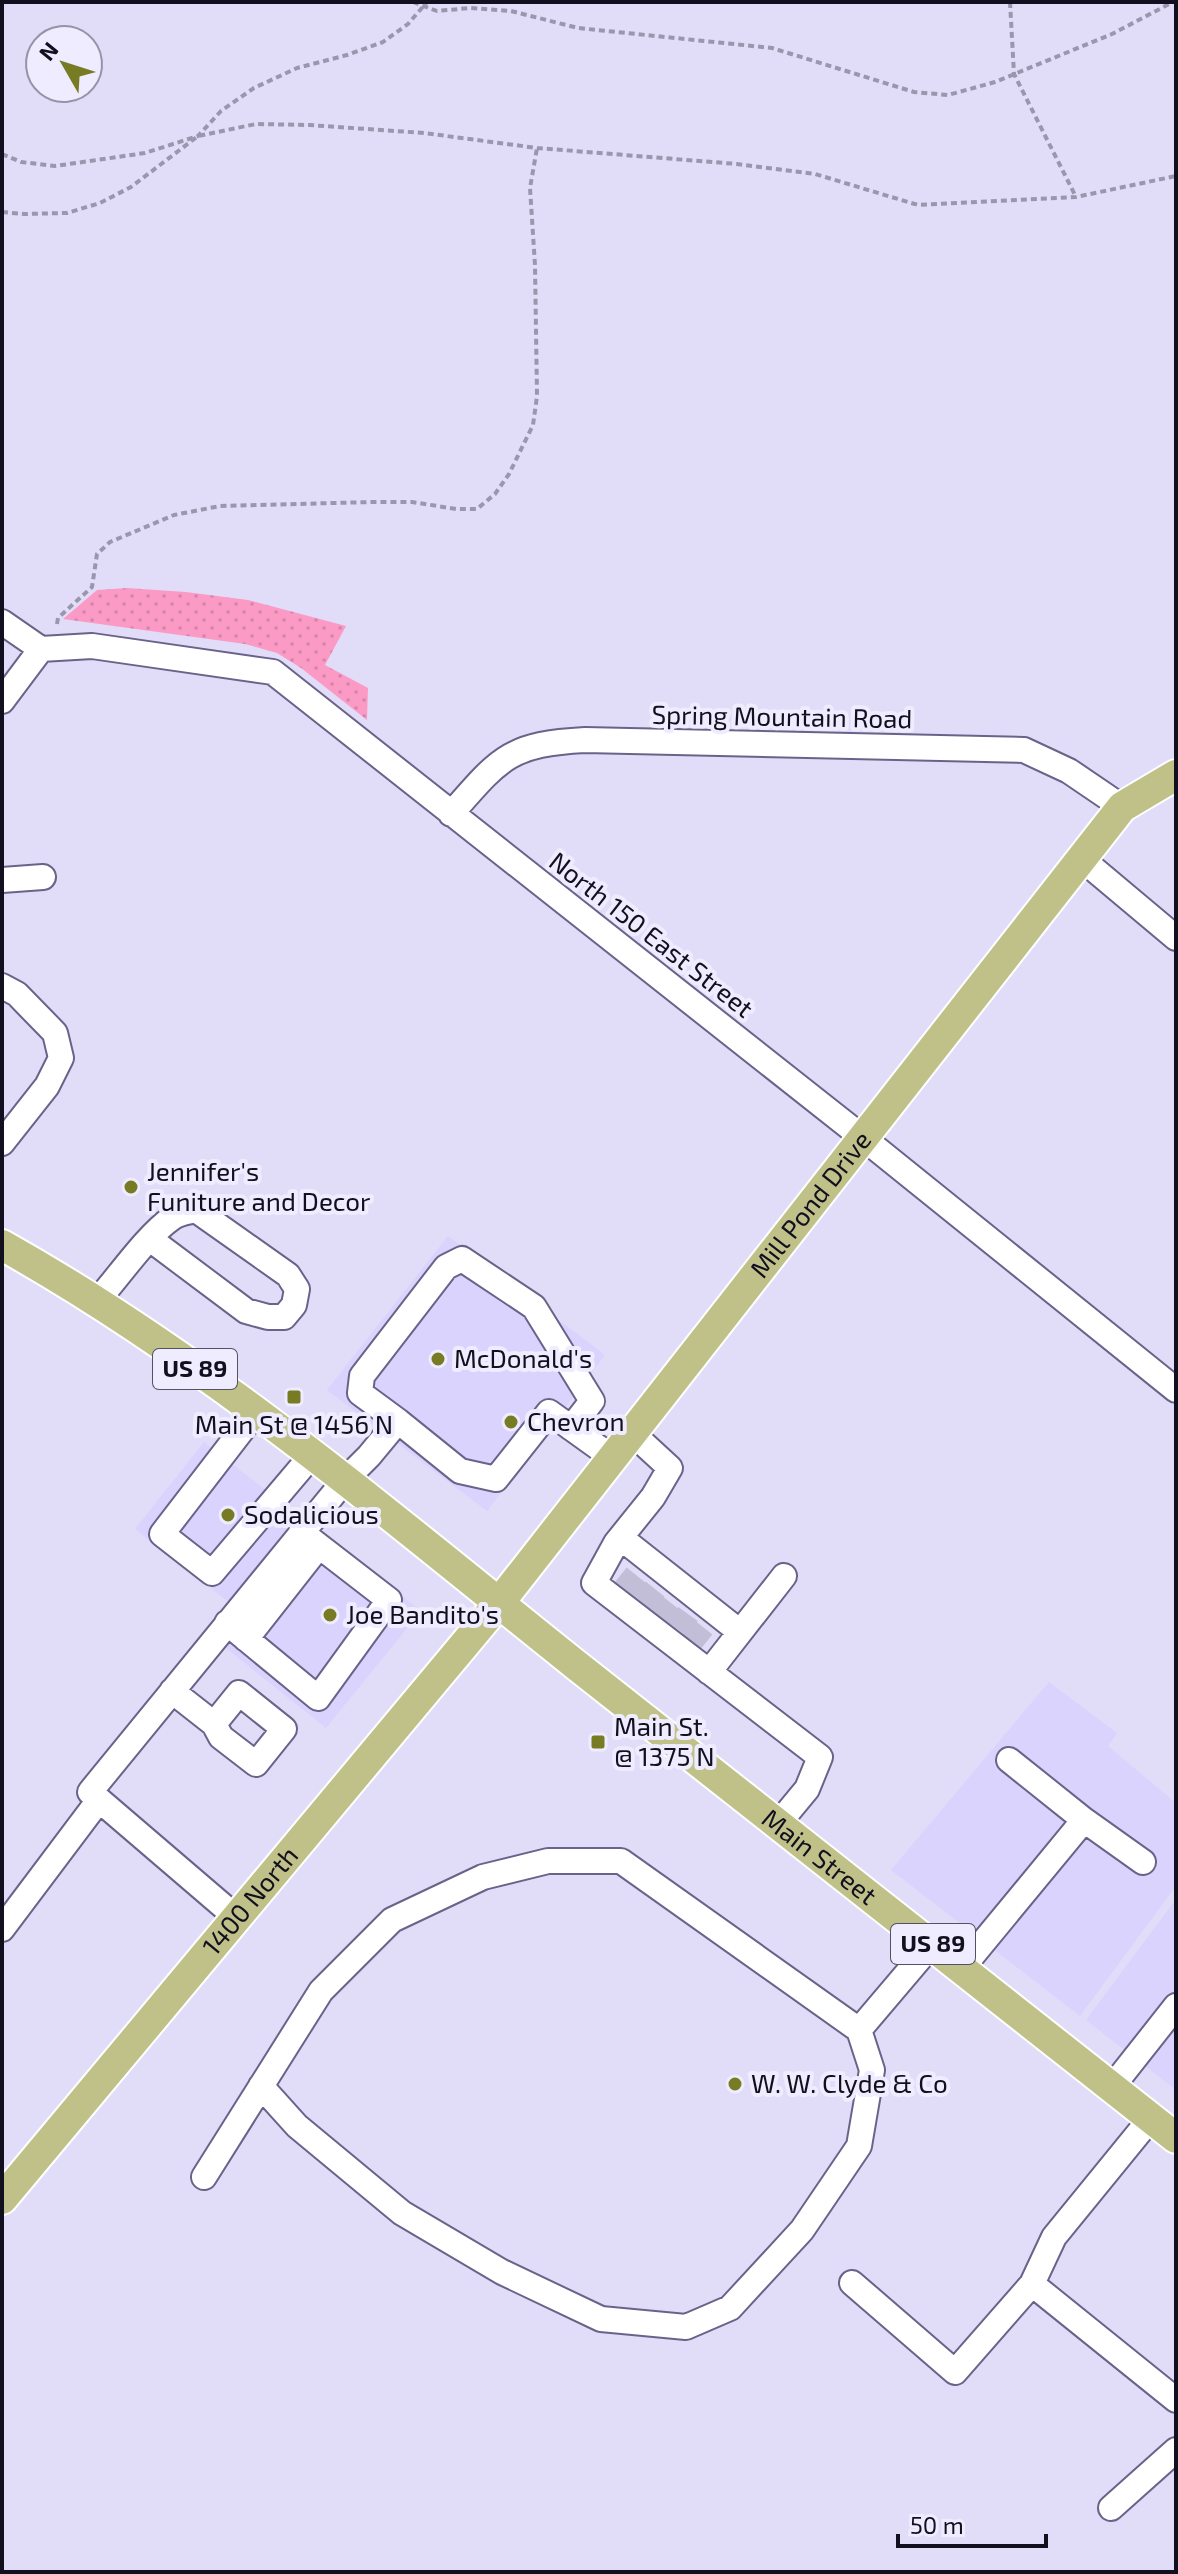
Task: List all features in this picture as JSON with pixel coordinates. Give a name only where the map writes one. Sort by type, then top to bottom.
[{"type":"main road","points":[[1122,807],[1176,775]]},
{"type":"main road","name":"Mill Pond Drive","points":[[499,1603],[1122,807]]},
{"type":"main road","name":"US 89","points":[[2,1245],[56,1275],[192,1366],[345,1480],[499,1603]]},
{"type":"main road","name":"Main Street","points":[[499,1603],[1176,2138]]},
{"type":"main road","name":"1400 North","points":[[4,2192],[499,1603]]},
{"type":"street","points":[[2,622],[41,649],[2,701]]},
{"type":"street","name":"North 150 East Street","points":[[41,649],[92,646],[273,672],[862,1137],[1176,1390]]},
{"type":"street","name":"Spring Mountain Road","points":[[451,814],[493,768],[524,748],[547,742],[585,740],[1024,750],[1069,771],[1122,807]]},
{"type":"street","points":[[1083,860],[1176,938]]},
{"type":"street","points":[[2,880],[43,877]]},
{"type":"street","points":[[2,986],[17,994],[55,1033],[61,1058],[47,1086],[2,1143]]},
{"type":"street","points":[[96,1302],[150,1239],[174,1216],[196,1210],[288,1275],[297,1289],[294,1305],[284,1317],[268,1317],[246,1311],[150,1239]]},
{"type":"street","points":[[571,1428],[592,1401],[534,1307],[462,1259],[446,1267],[362,1376],[360,1393],[460,1471],[496,1479],[549,1412],[571,1428],[613,1458]]},
{"type":"street","points":[[255,1413],[162,1534],[212,1573],[312,1455]]},
{"type":"street","points":[[237,1918],[90,1792],[172,1691],[237,1631],[310,1539],[345,1480],[398,1421]]},
{"type":"street","points":[[632,1433],[670,1468],[594,1583],[740,1632]]},
{"type":"street","points":[[621,1538],[709,1672],[820,1757],[807,1789],[778,1824]]},
{"type":"street","points":[[237,1631],[318,1698],[389,1600],[310,1539]]},
{"type":"street","points":[[709,1672],[784,1576]]},
{"type":"street","points":[[172,1691],[214,1724]]},
{"type":"street","points":[[1009,1760],[1143,1862]]},
{"type":"street","points":[[2,1929],[99,1800]]},
{"type":"street","points":[[962,1968],[1084,1820]]},
{"type":"street","points":[[204,2177],[261,2086],[321,1991],[392,1920],[483,1877],[548,1861],[621,1861],[859,2030],[872,2070],[859,2146],[802,2230],[730,2308],[686,2327],[601,2319],[502,2272],[402,2213],[297,2126],[261,2086]]},
{"type":"street","points":[[859,2030],[932,1944]]},
{"type":"street","points":[[1112,2087],[1176,2006]]},
{"type":"street","points":[[852,2283],[955,2372],[1032,2284],[1054,2237],[1151,2118]]},
{"type":"street","points":[[1032,2284],[1176,2400]]},
{"type":"street","points":[[1111,2508],[1176,2450]]},
{"type":"path","points":[[413,2],[452,11],[470,8],[511,11],[578,28],[772,48],[914,92],[948,95],[995,82],[1112,34],[1173,2]]},
{"type":"path","points":[[2,212],[67,213],[100,203],[131,187],[198,136],[221,111],[254,88],[297,68],[383,42],[408,24],[427,2]]},
{"type":"path","points":[[1010,2],[1014,74],[1076,197]]},
{"type":"path","points":[[2,154],[21,162],[55,166],[145,153],[198,136],[256,124],[424,133],[537,148],[737,164],[815,174],[918,205],[1076,197],[1176,176]]},
{"type":"path","points":[[57,624],[58,618],[92,587],[97,554],[110,542],[174,515],[220,506],[359,502],[412,502],[477,509],[495,494],[509,474],[533,425],[537,396],[535,265],[530,188],[537,148]]},
{"type":"shaded area","points":[[127,588],[248,600],[346,626],[325,665],[368,688],[367,720],[277,653],[245,644],[63,619],[97,590]]},
{"type":"shaded area","points":[[448,1236],[605,1355],[487,1511],[327,1390]]},
{"type":"shaded area","points":[[204,1442],[421,1611],[326,1728],[226,1648],[248,1617],[135,1529]]},
{"type":"shaded area","points":[[1049,1682],[1117,1733],[1108,1746],[1176,1803],[1176,1886],[1080,2016],[891,1870]]},
{"type":"shaded area","points":[[1176,1899],[1176,2090],[1086,2020]]},
{"type":"tunnel","points":[[624,1590],[636,1575]]},
{"type":"tunnel","points":[[643,1604],[655,1589]]},
{"type":"tunnel","points":[[659,1618],[671,1603]]},
{"type":"tunnel","points":[[677,1629],[688,1614]]},
{"type":"tunnel","points":[[691,1642],[703,1627]]},
{"type":"place","name":"Jennifer's Funiture and Decor","points":[[131,1187]]},
{"type":"place","name":"McDonald's","points":[[438,1359]]},
{"type":"place","name":"Main St @ 1456 N","points":[[294,1397]]},
{"type":"place","name":"Chevron","points":[[511,1422]]},
{"type":"place","name":"Sodalicious","points":[[228,1515]]},
{"type":"place","name":"Joe Bandito's","points":[[330,1615]]},
{"type":"place","name":"Main St. @ 1375 N","points":[[598,1742]]},
{"type":"place","name":"W. W. Clyde & Co","points":[[735,2084]]}]
